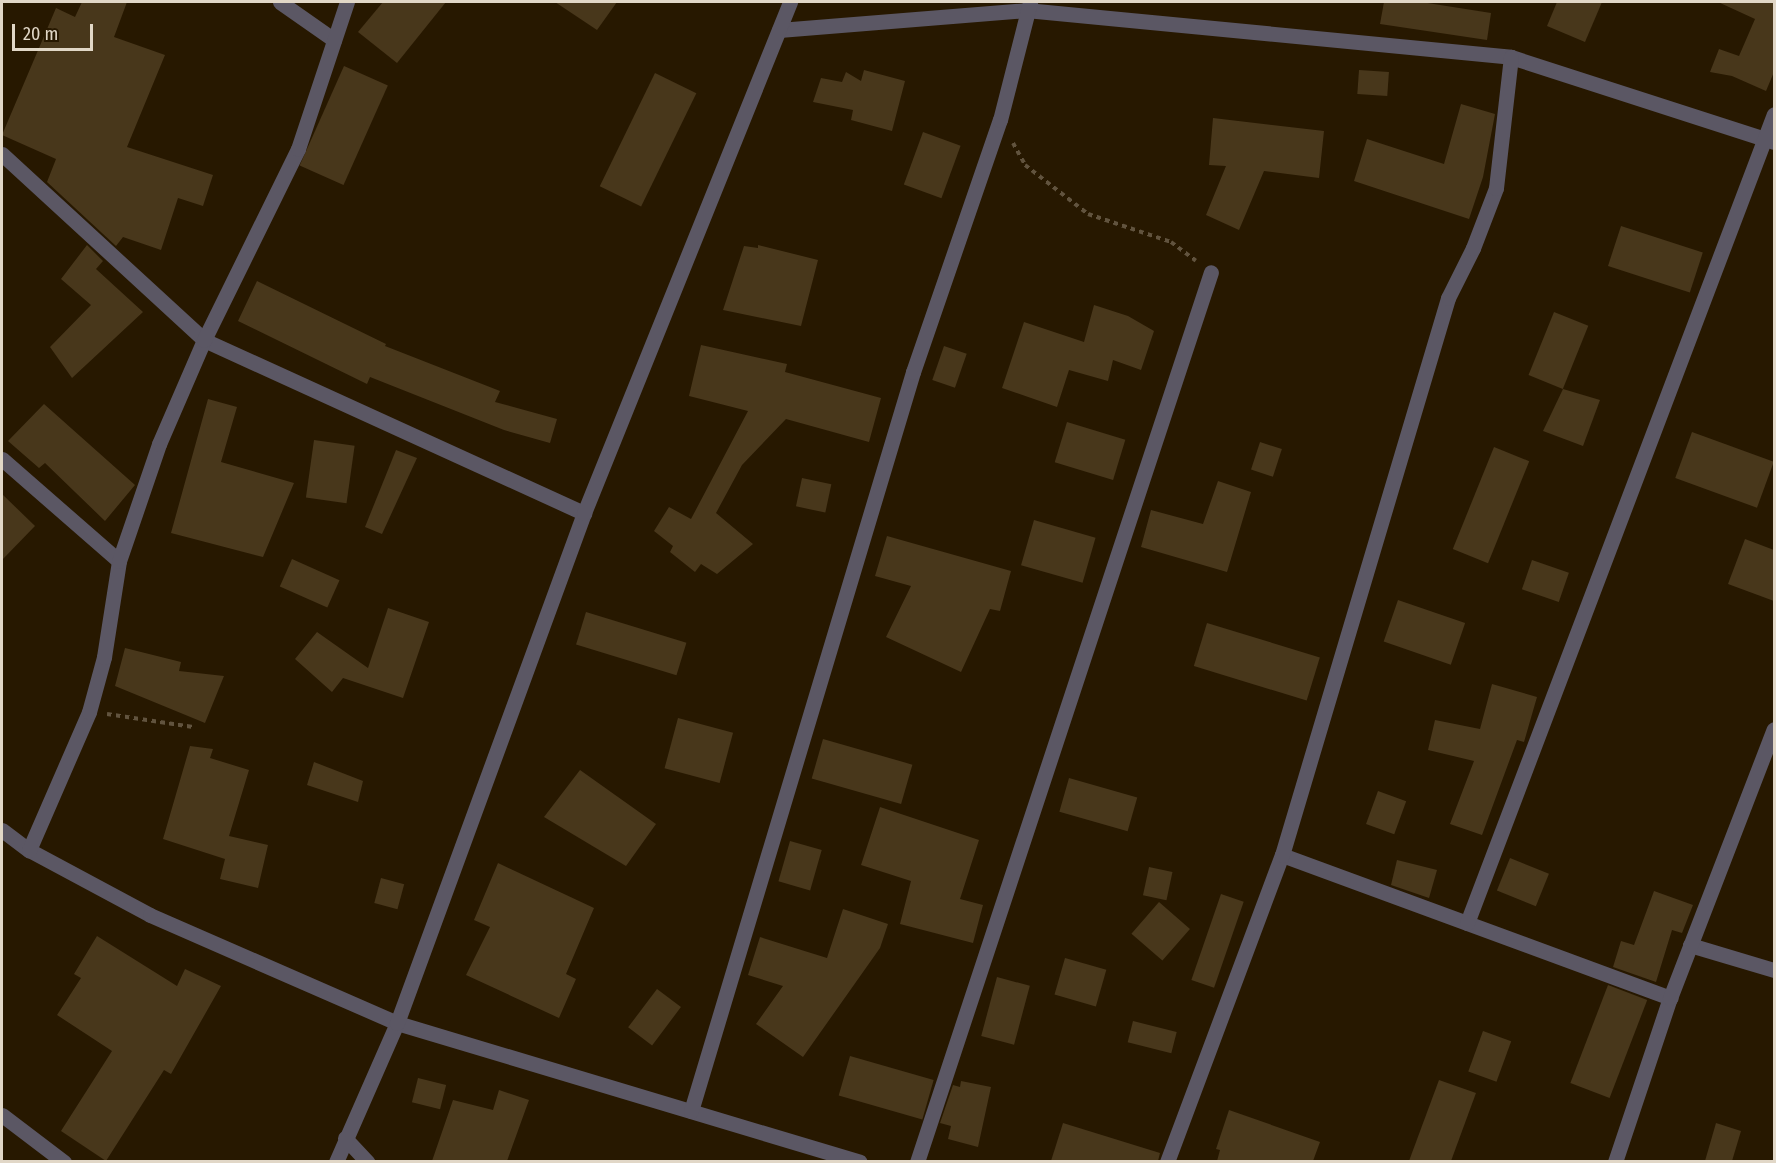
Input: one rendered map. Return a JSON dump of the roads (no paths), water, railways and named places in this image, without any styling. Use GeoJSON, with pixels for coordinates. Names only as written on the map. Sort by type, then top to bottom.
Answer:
{"type":"FeatureCollection","features":[{"type":"Feature","properties":{"kind":"street"},"geometry":{"type":"LineString","coordinates":[[280,2],[334,40]]}},
{"type":"Feature","properties":{"kind":"street"},"geometry":{"type":"LineString","coordinates":[[28,850],[89,712],[104,657],[119,561],[159,444],[204,340],[298,149],[347,2]]}},
{"type":"Feature","properties":{"kind":"street"},"geometry":{"type":"LineString","coordinates":[[336,1161],[397,1023],[584,513],[790,2]]}},
{"type":"Feature","properties":{"kind":"street"},"geometry":{"type":"LineString","coordinates":[[779,30],[1028,6],[1511,57],[1770,140]]}},
{"type":"Feature","properties":{"kind":"street"},"geometry":{"type":"LineString","coordinates":[[691,1111],[910,383],[1000,120],[1028,6]]}},
{"type":"Feature","properties":{"kind":"street"},"geometry":{"type":"LineString","coordinates":[[1167,1161],[1282,855],[1448,298],[1473,248],[1496,188],[1511,57]]}},
{"type":"Feature","properties":{"kind":"street"},"geometry":{"type":"LineString","coordinates":[[1467,923],[1770,140],[1774,114]]}},
{"type":"Feature","properties":{"kind":"street"},"geometry":{"type":"LineString","coordinates":[[2,154],[204,340],[584,513]]}},
{"type":"Feature","properties":{"kind":"street"},"geometry":{"type":"LineString","coordinates":[[917,1161],[1211,272]]}},
{"type":"Feature","properties":{"kind":"street"},"geometry":{"type":"LineString","coordinates":[[2,459],[119,561]]}},
{"type":"Feature","properties":{"kind":"street"},"geometry":{"type":"LineString","coordinates":[[1615,1161],[1670,998],[1774,729]]}},
{"type":"Feature","properties":{"kind":"street"},"geometry":{"type":"LineString","coordinates":[[2,830],[28,850],[150,915],[397,1023],[860,1161]]}},
{"type":"Feature","properties":{"kind":"street"},"geometry":{"type":"LineString","coordinates":[[1282,855],[1670,998]]}},
{"type":"Feature","properties":{"kind":"street"},"geometry":{"type":"LineString","coordinates":[[1690,945],[1774,970]]}},
{"type":"Feature","properties":{"kind":"street"},"geometry":{"type":"LineString","coordinates":[[2,1115],[64,1161]]}},
{"type":"Feature","properties":{"kind":"street"},"geometry":{"type":"LineString","coordinates":[[345,1138],[367,1161]]}}]}
